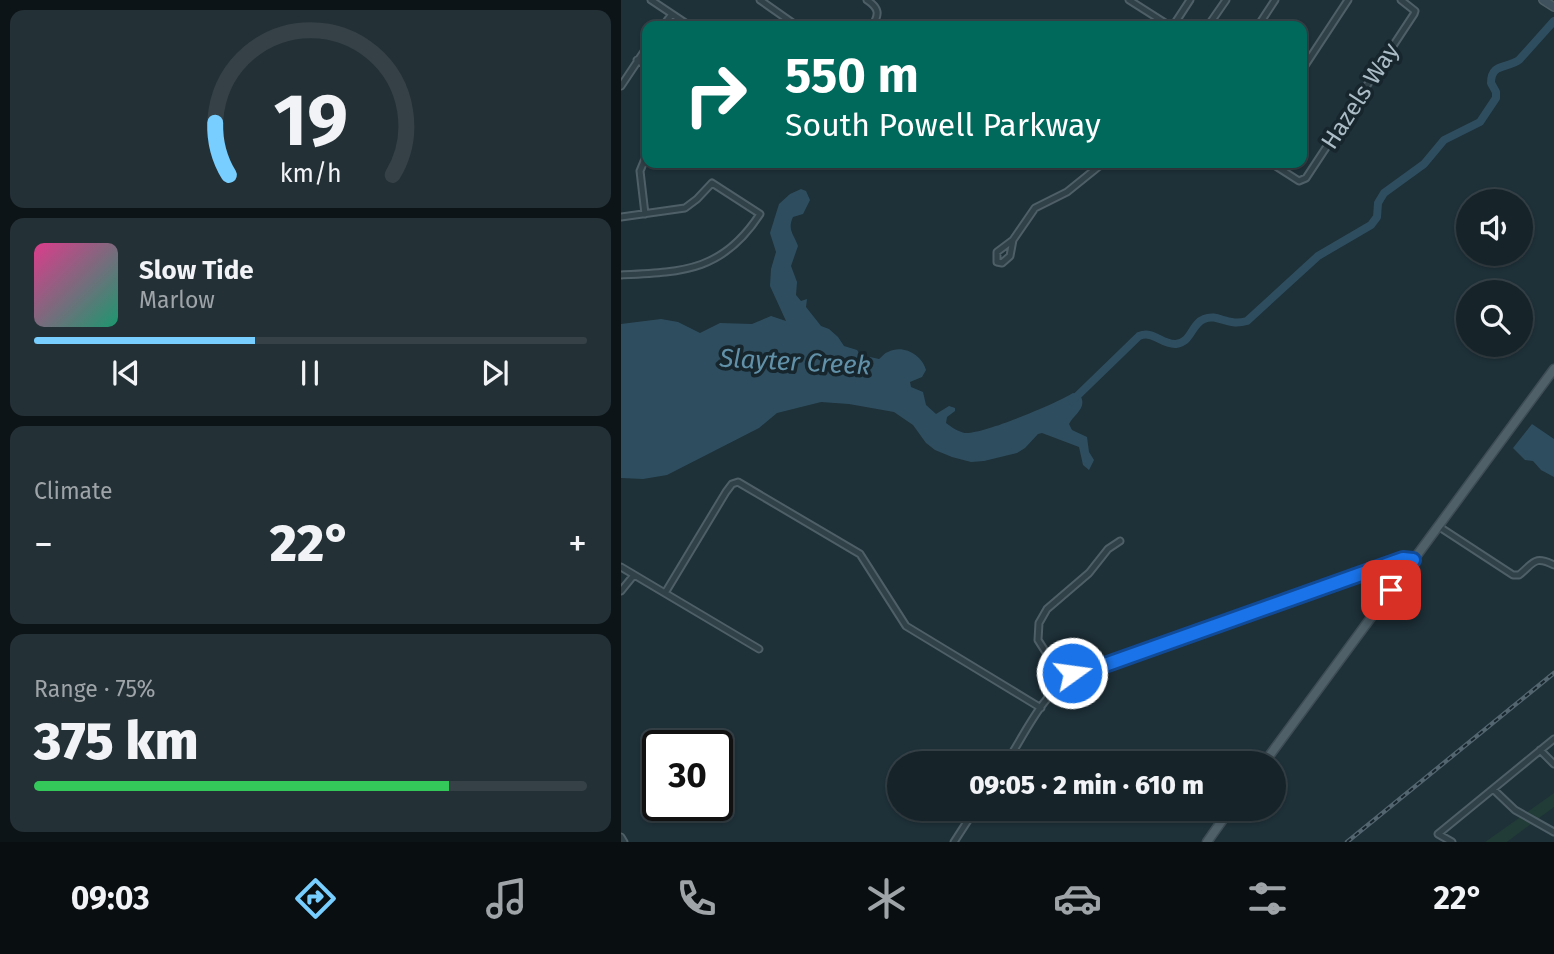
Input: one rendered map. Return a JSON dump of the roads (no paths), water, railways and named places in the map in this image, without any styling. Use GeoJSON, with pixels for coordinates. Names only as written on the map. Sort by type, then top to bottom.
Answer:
{"type":"FeatureCollection","features":[{"type":"Feature","properties":{"kind":"main road"},"geometry":{"type":"LineString","coordinates":[[1543,0],[1554,7]]}},
{"type":"Feature","properties":{"kind":"main road"},"geometry":{"type":"LineString","coordinates":[[1273,751],[1554,369]]}},
{"type":"Feature","properties":{"kind":"main road"},"geometry":{"type":"LineString","coordinates":[[1207,842],[1222,821]]}},
{"type":"Feature","properties":{"kind":"street"},"geometry":{"type":"LineString","coordinates":[[651,0],[682,21]]}},
{"type":"Feature","properties":{"kind":"street"},"geometry":{"type":"LineString","coordinates":[[760,0],[790,21]]}},
{"type":"Feature","properties":{"kind":"street"},"geometry":{"type":"LineString","coordinates":[[867,0],[876,6],[878,18],[876,21]]}},
{"type":"Feature","properties":{"kind":"street"},"geometry":{"type":"LineString","coordinates":[[1129,0],[1163,21]]}},
{"type":"Feature","properties":{"kind":"street"},"geometry":{"type":"LineString","coordinates":[[1175,21],[1190,0]]}},
{"type":"Feature","properties":{"kind":"street"},"geometry":{"type":"LineString","coordinates":[[1211,21],[1225,0]]}},
{"type":"Feature","properties":{"kind":"street"},"geometry":{"type":"LineString","coordinates":[[1261,21],[1275,0]]}},
{"type":"Feature","properties":{"kind":"street"},"geometry":{"type":"LineString","coordinates":[[1307,62],[1348,0]]}},
{"type":"Feature","properties":{"kind":"street","name":"Hazels Way"},"geometry":{"type":"LineString","coordinates":[[1279,168],[1303,181],[1415,11],[1401,0]]}},
{"type":"Feature","properties":{"kind":"street"},"geometry":{"type":"LineString","coordinates":[[667,21],[672,14]]}},
{"type":"Feature","properties":{"kind":"street"},"geometry":{"type":"LineString","coordinates":[[621,86],[642,54]]}},
{"type":"Feature","properties":{"kind":"street"},"geometry":{"type":"LineString","coordinates":[[637,60],[642,63]]}},
{"type":"Feature","properties":{"kind":"street"},"geometry":{"type":"LineString","coordinates":[[642,166],[640,171],[645,215]]}},
{"type":"Feature","properties":{"kind":"street"},"geometry":{"type":"LineString","coordinates":[[1013,240],[1035,208],[1067,192],[1097,168]]}},
{"type":"Feature","properties":{"kind":"street"},"geometry":{"type":"LineString","coordinates":[[621,217],[685,208],[697,200],[711,183],[760,214],[746,235],[731,250],[712,261],[692,268],[621,275]]}},
{"type":"Feature","properties":{"kind":"street"},"geometry":{"type":"LineString","coordinates":[[665,593],[730,486],[736,482],[860,554],[906,626],[1041,708]]}},
{"type":"Feature","properties":{"kind":"street"},"geometry":{"type":"LineString","coordinates":[[1438,526],[1513,575],[1519,575],[1536,560],[1544,560],[1554,565]]}},
{"type":"Feature","properties":{"kind":"street"},"geometry":{"type":"LineString","coordinates":[[1093,668],[1078,667],[1051,656],[1042,649],[1038,635],[1040,619],[1047,609],[1094,568],[1111,546],[1120,541]]}},
{"type":"Feature","properties":{"kind":"street"},"geometry":{"type":"LineString","coordinates":[[1014,751],[1053,692],[1071,677],[1403,559],[1413,560]]}},
{"type":"Feature","properties":{"kind":"street"},"geometry":{"type":"LineString","coordinates":[[621,568],[759,649]]}},
{"type":"Feature","properties":{"kind":"street"},"geometry":{"type":"LineString","coordinates":[[621,591],[634,575]]}},
{"type":"Feature","properties":{"kind":"street"},"geometry":{"type":"LineString","coordinates":[[1069,663],[1071,677]]}},
{"type":"Feature","properties":{"kind":"street"},"geometry":{"type":"LineString","coordinates":[[1452,842],[1438,834],[1554,739]]}},
{"type":"Feature","properties":{"kind":"street"},"geometry":{"type":"LineString","coordinates":[[1540,750],[1554,764]]}},
{"type":"Feature","properties":{"kind":"street"},"geometry":{"type":"LineString","coordinates":[[1493,789],[1515,810],[1554,832]]}},
{"type":"Feature","properties":{"kind":"street"},"geometry":{"type":"LineString","coordinates":[[954,842],[968,821]]}},
{"type":"Feature","properties":{"kind":"street"},"geometry":{"type":"LineString","coordinates":[[621,838],[624,842]]}},
{"type":"Feature","properties":{"kind":"water"},"geometry":{"type":"Polygon","coordinates":[[[801,189],[806,191],[810,200],[803,214],[793,217],[791,221],[791,229],[798,246],[791,266],[797,282],[796,295],[801,301],[807,299],[806,307],[821,326],[829,329],[844,346],[857,350],[864,360],[870,357],[879,359],[894,350],[911,352],[926,370],[922,377],[910,382],[911,387],[923,392],[926,405],[936,414],[949,406],[955,408],[947,417],[946,423],[965,433],[1002,424],[1073,393],[1080,395],[1081,407],[1069,424],[1072,430],[1087,437],[1089,452],[1094,460],[1089,470],[1083,465],[1079,447],[1042,433],[1017,453],[971,462],[935,450],[926,443],[913,425],[894,412],[821,402],[777,413],[759,428],[667,475],[643,479],[621,478],[621,324],[661,319],[678,322],[700,333],[720,323],[752,324],[771,316],[786,321],[770,286],[776,252],[770,233],[779,204],[801,189]]]}},
{"type":"Feature","properties":{"kind":"water"},"geometry":{"type":"Polygon","coordinates":[[[1532,424],[1554,439],[1554,477],[1541,470],[1533,461],[1525,460],[1513,448],[1532,424]]]}},
{"type":"Feature","properties":{"kind":"waterway","name":"Slayter Creek"},"geometry":{"type":"LineString","coordinates":[[1072,401],[1139,336],[1149,335],[1176,344],[1185,340],[1204,319],[1247,321],[1318,256],[1371,225],[1377,217],[1378,203],[1384,193],[1424,164],[1444,140],[1480,122],[1496,98],[1491,83],[1496,69],[1519,60],[1554,21]]}},
{"type":"Feature","properties":{"kind":"railway"},"geometry":{"type":"LineString","coordinates":[[1347,842],[1554,673]]}}]}
